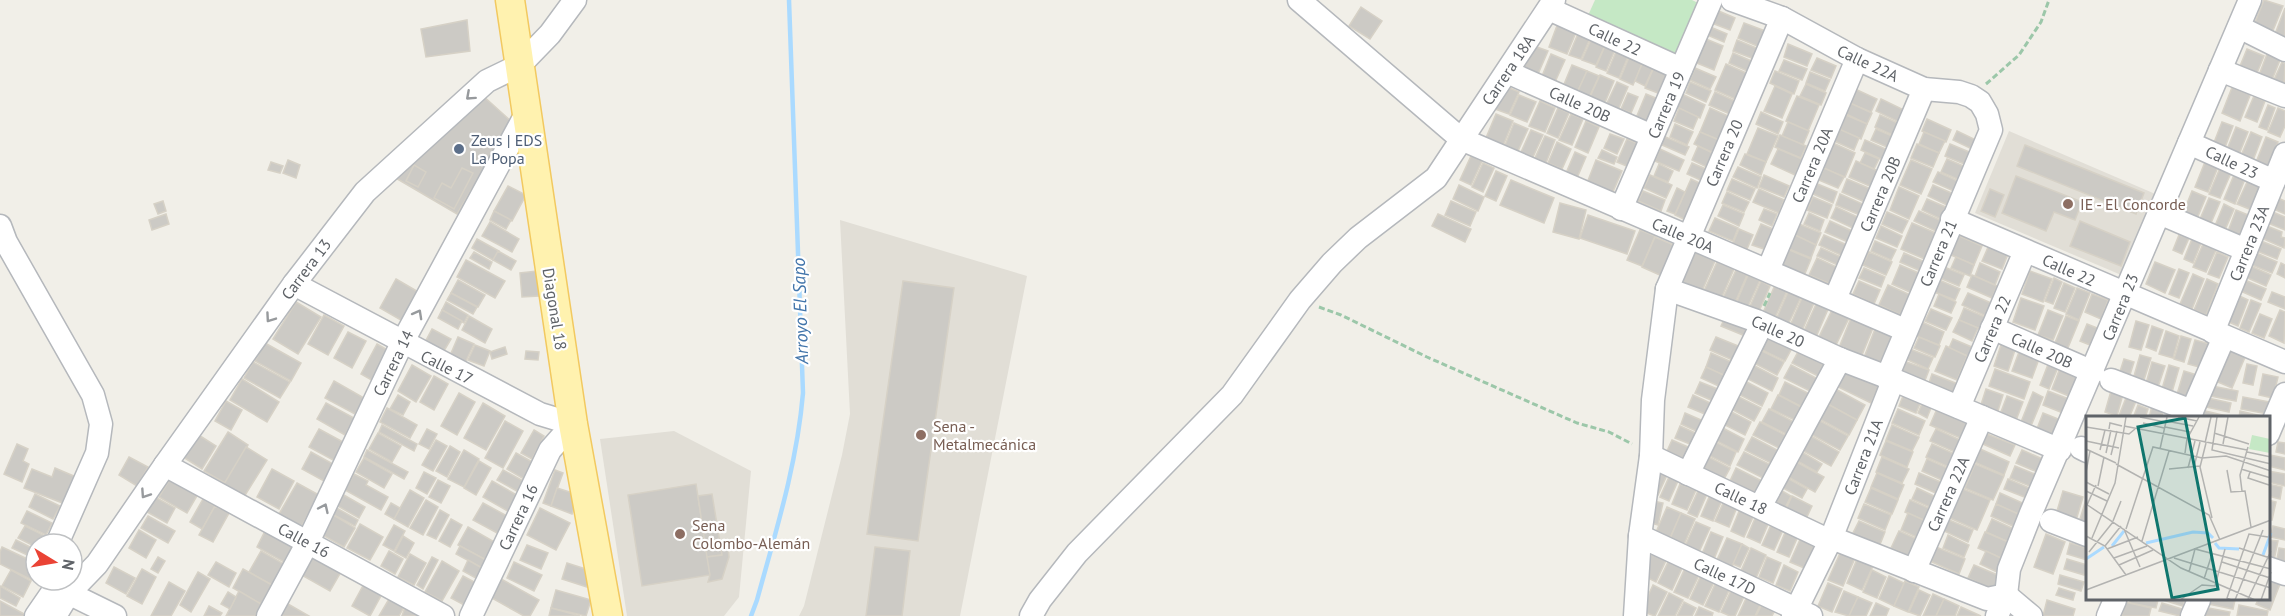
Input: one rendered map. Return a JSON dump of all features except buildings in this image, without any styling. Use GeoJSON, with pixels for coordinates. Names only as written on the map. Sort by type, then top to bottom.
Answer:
{"type":"FeatureCollection","features":[{"type":"Feature","properties":{"kind":"main road","name":"Diagonal 18"},"geometry":{"type":"LineString","coordinates":[[510,0],[573,424],[608,616]]}},
{"type":"Feature","properties":{"kind":"street","name":"Carrera 13"},"geometry":{"type":"LineString","coordinates":[[84,573],[97,564],[294,284],[365,192],[487,81],[519,65],[550,34],[574,0]]}},
{"type":"Feature","properties":{"kind":"street","name":"Calle 20A"},"geometry":{"type":"LineString","coordinates":[[1299,0],[1461,140],[1905,330]]}},
{"type":"Feature","properties":{"kind":"street","name":"Carrera 19"},"geometry":{"type":"LineString","coordinates":[[1621,209],[1711,0]]}},
{"type":"Feature","properties":{"kind":"street","name":"Calle 22A"},"geometry":{"type":"LineString","coordinates":[[1732,0],[1782,18],[1857,59],[1924,89],[1959,92],[1980,102]]}},
{"type":"Feature","properties":{"kind":"street","name":"Carrera 23"},"geometry":{"type":"LineString","coordinates":[[2088,416],[2102,376],[2124,294],[2250,0]]}},
{"type":"Feature","properties":{"kind":"street","name":"Carrera 18A"},"geometry":{"type":"LineString","coordinates":[[1031,616],[1040,600],[1077,553],[1232,395],[1300,300],[1358,238],[1436,178],[1552,4]]}},
{"type":"Feature","properties":{"kind":"street","name":"Calle 22"},"geometry":{"type":"LineString","coordinates":[[1552,4],[1681,69]]}},
{"type":"Feature","properties":{"kind":"street","name":"Carrera 20"},"geometry":{"type":"LineString","coordinates":[[1635,616],[1640,536],[1651,456],[1653,400],[1667,289],[1782,18]]}},
{"type":"Feature","properties":{"kind":"street"},"geometry":{"type":"LineString","coordinates":[[2239,27],[2285,50]]}},
{"type":"Feature","properties":{"kind":"street","name":"Carrera 20A"},"geometry":{"type":"LineString","coordinates":[[1773,272],[1857,59]]}},
{"type":"Feature","properties":{"kind":"street"},"geometry":{"type":"LineString","coordinates":[[2220,70],[2285,96]]}},
{"type":"Feature","properties":{"kind":"street","name":"Calle 20B"},"geometry":{"type":"LineString","coordinates":[[1507,72],[1652,136]]}},
{"type":"Feature","properties":{"kind":"street","name":"Carrera 20B"},"geometry":{"type":"LineString","coordinates":[[1835,299],[1924,89]]}},
{"type":"Feature","properties":{"kind":"street","name":"Carrera 21"},"geometry":{"type":"LineString","coordinates":[[1887,377],[1991,130],[1987,114],[1980,102]]}},
{"type":"Feature","properties":{"kind":"street","name":"Carrera 14"},"geometry":{"type":"LineString","coordinates":[[268,616],[308,542],[402,343],[526,114]]}},
{"type":"Feature","properties":{"kind":"street","name":"Calle 23"},"geometry":{"type":"LineString","coordinates":[[2189,142],[2274,181]]}},
{"type":"Feature","properties":{"kind":"street","name":"Carrera 23A"},"geometry":{"type":"LineString","coordinates":[[2191,415],[2246,250],[2285,154]]}},
{"type":"Feature","properties":{"kind":"street"},"geometry":{"type":"LineString","coordinates":[[2159,213],[2246,250]]}},
{"type":"Feature","properties":{"kind":"street","name":"Calle 22"},"geometry":{"type":"LineString","coordinates":[[1952,219],[2218,334],[2284,358]]}},
{"type":"Feature","properties":{"kind":"street"},"geometry":{"type":"LineString","coordinates":[[0,226],[6,242],[93,395],[101,424],[97,453],[62,532]]}},
{"type":"Feature","properties":{"kind":"street","name":"Carrera 22"},"geometry":{"type":"LineString","coordinates":[[1959,406],[2025,251]]}},
{"type":"Feature","properties":{"kind":"street","name":"Calle 17"},"geometry":{"type":"LineString","coordinates":[[294,284],[540,414],[573,424]]}},
{"type":"Feature","properties":{"kind":"street","name":"Calle 20"},"geometry":{"type":"LineString","coordinates":[[1667,289],[1759,322],[1840,359],[1887,377]]}},
{"type":"Feature","properties":{"kind":"street"},"geometry":{"type":"LineString","coordinates":[[1688,474],[1759,322]]}},
{"type":"Feature","properties":{"kind":"street","name":"Calle 20B"},"geometry":{"type":"LineString","coordinates":[[1992,328],[2191,415]]}},
{"type":"Feature","properties":{"kind":"street"},"geometry":{"type":"LineString","coordinates":[[1760,507],[1840,359]]}},
{"type":"Feature","properties":{"kind":"street"},"geometry":{"type":"LineString","coordinates":[[1887,377],[1982,417],[2076,449]]}},
{"type":"Feature","properties":{"kind":"street","name":"Carrera 21A"},"geometry":{"type":"LineString","coordinates":[[1831,539],[1891,386],[1887,377]]}},
{"type":"Feature","properties":{"kind":"street"},"geometry":{"type":"LineString","coordinates":[[2270,429],[2285,394]]}},
{"type":"Feature","properties":{"kind":"street","name":"Carrera 22A"},"geometry":{"type":"LineString","coordinates":[[1914,571],[1982,417]]}},
{"type":"Feature","properties":{"kind":"street","name":"Carrera 23"},"geometry":{"type":"LineString","coordinates":[[2001,606],[2009,569],[2076,449],[2086,421]]}},
{"type":"Feature","properties":{"kind":"street","name":"Carrera 16"},"geometry":{"type":"LineString","coordinates":[[471,616],[550,450],[573,424]]}},
{"type":"Feature","properties":{"kind":"street","name":"Calle 18"},"geometry":{"type":"LineString","coordinates":[[1651,456],[1831,539],[1987,598],[2001,606]]}},
{"type":"Feature","properties":{"kind":"street","name":"Calle 16"},"geometry":{"type":"LineString","coordinates":[[165,465],[443,616]]}},
{"type":"Feature","properties":{"kind":"street"},"geometry":{"type":"LineString","coordinates":[[2051,521],[2086,535]]}},
{"type":"Feature","properties":{"kind":"street","name":"Calle 17D"},"geometry":{"type":"LineString","coordinates":[[1640,536],[1800,614]]}},
{"type":"Feature","properties":{"kind":"street"},"geometry":{"type":"LineString","coordinates":[[1800,614],[1831,539]]}},
{"type":"Feature","properties":{"kind":"street"},"geometry":{"type":"LineString","coordinates":[[2270,569],[2285,574]]}},
{"type":"Feature","properties":{"kind":"street","name":"Carrera 13"},"geometry":{"type":"LineString","coordinates":[[36,616],[58,592]]}},
{"type":"Feature","properties":{"kind":"street","name":"Carrera 13"},"geometry":{"type":"LineString","coordinates":[[55,616],[63,592]]}},
{"type":"Feature","properties":{"kind":"street"},"geometry":{"type":"LineString","coordinates":[[76,592],[115,616]]}},
{"type":"Feature","properties":{"kind":"street"},"geometry":{"type":"LineString","coordinates":[[2109,616],[2115,601]]}},
{"type":"Feature","properties":{"kind":"street"},"geometry":{"type":"LineString","coordinates":[[2192,616],[2199,601]]}},
{"type":"Feature","properties":{"kind":"street"},"geometry":{"type":"LineString","coordinates":[[2001,606],[2031,616]]}},
{"type":"Feature","properties":{"kind":"path"},"geometry":{"type":"LineString","coordinates":[[1980,102],[1981,92],[1988,81],[2019,55],[2041,22],[2049,0]]}},
{"type":"Feature","properties":{"kind":"path"},"geometry":{"type":"LineString","coordinates":[[1759,322],[1773,272]]}},
{"type":"Feature","properties":{"kind":"path"},"geometry":{"type":"LineString","coordinates":[[1300,300],[1341,315],[1427,357],[1577,423],[1609,432],[1639,447],[1651,456]]}},
{"type":"Feature","properties":{"kind":"shaded area","name":"IE - El Concorde"},"geometry":{"type":"Polygon","coordinates":[[[2009,131],[2160,196],[2126,277],[1975,213],[2009,131]]]}},
{"type":"Feature","properties":{"kind":"shaded area","name":"Sena - Metalmecánica"},"geometry":{"type":"Polygon","coordinates":[[[840,220],[1027,276],[960,616],[799,616],[804,606],[850,414],[840,220]]]}},
{"type":"Feature","properties":{"kind":"shaded area","name":"Sena Colombo-Alemán"},"geometry":{"type":"Polygon","coordinates":[[[674,431],[751,471],[739,597],[724,616],[627,616],[600,439],[674,431]]]}},
{"type":"Feature","properties":{"kind":"green space"},"geometry":{"type":"Polygon","coordinates":[[[1595,0],[1692,0],[1698,3],[1672,60],[1586,20],[1595,0]]]}},
{"type":"Feature","properties":{"kind":"waterway","name":"Arroyo El Sapo"},"geometry":{"type":"LineString","coordinates":[[751,616],[785,497],[796,446],[803,393],[789,0]]}},
{"type":"Feature","properties":{"kind":"place","name":"Zeus | EDS La Popa"},"geometry":{"type":"Point","coordinates":[459,149]}},
{"type":"Feature","properties":{"kind":"place","name":"IE - El Concorde"},"geometry":{"type":"Point","coordinates":[2068,204]}},
{"type":"Feature","properties":{"kind":"place","name":"Sena - Metalmecánica"},"geometry":{"type":"Point","coordinates":[921,435]}},
{"type":"Feature","properties":{"kind":"place","name":"Sena Colombo-Alemán"},"geometry":{"type":"Point","coordinates":[680,534]}}]}
